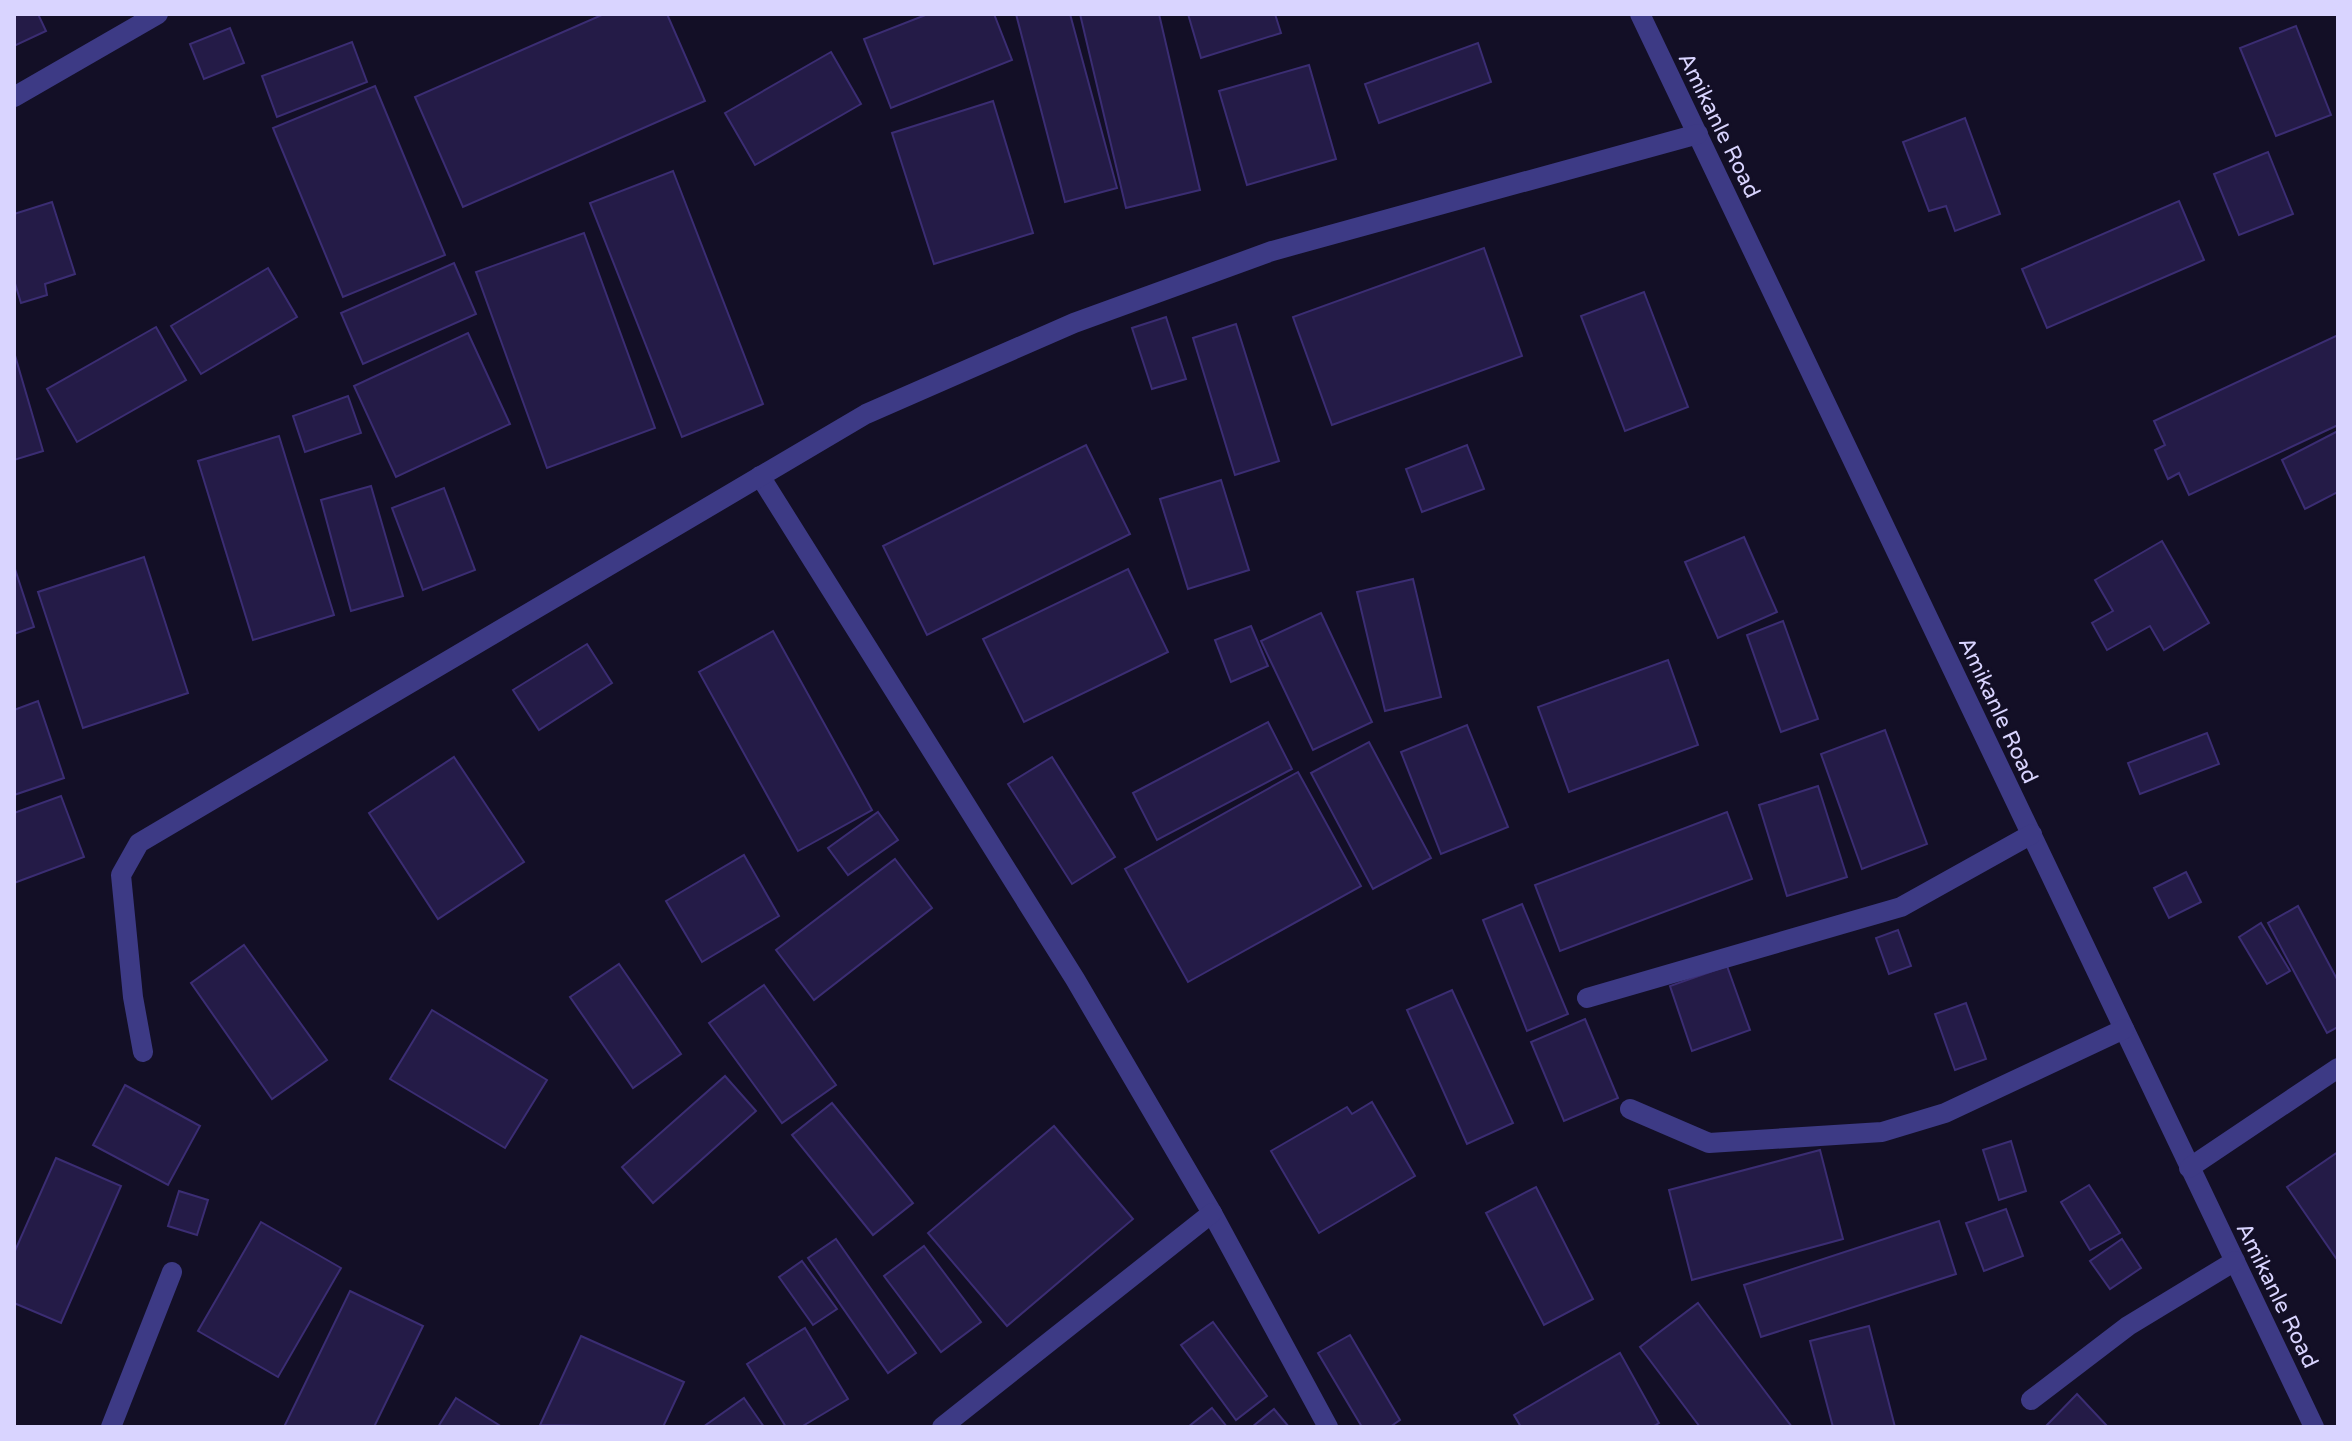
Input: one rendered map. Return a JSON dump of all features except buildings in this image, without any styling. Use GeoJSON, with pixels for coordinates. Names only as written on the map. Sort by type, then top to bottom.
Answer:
{"type":"FeatureCollection","features":[{"type":"Feature","properties":{"kind":"street"},"geometry":{"type":"LineString","coordinates":[[14,97],[158,14]]}},
{"type":"Feature","properties":{"kind":"street","name":"Amikanle Road"},"geometry":{"type":"LineString","coordinates":[[1640,14],[2314,1427]]}},
{"type":"Feature","properties":{"kind":"street"},"geometry":{"type":"LineString","coordinates":[[143,1052],[133,997],[121,875],[139,843],[760,476],[866,414],[1074,323],[1272,251],[1698,134]]}},
{"type":"Feature","properties":{"kind":"street"},"geometry":{"type":"LineString","coordinates":[[760,476],[1066,966],[1212,1213],[1328,1427]]}},
{"type":"Feature","properties":{"kind":"street"},"geometry":{"type":"LineString","coordinates":[[1587,998],[1901,907],[2032,834]]}},
{"type":"Feature","properties":{"kind":"street"},"geometry":{"type":"LineString","coordinates":[[1630,1109],[1709,1143],[1882,1132],[1945,1113],[2124,1029]]}},
{"type":"Feature","properties":{"kind":"street"},"geometry":{"type":"LineString","coordinates":[[2189,1168],[2338,1068]]}},
{"type":"Feature","properties":{"kind":"street"},"geometry":{"type":"LineString","coordinates":[[942,1427],[1212,1213]]}},
{"type":"Feature","properties":{"kind":"street"},"geometry":{"type":"LineString","coordinates":[[2031,1400],[2128,1326],[2235,1261]]}},
{"type":"Feature","properties":{"kind":"street"},"geometry":{"type":"LineString","coordinates":[[111,1427],[172,1272]]}}]}
